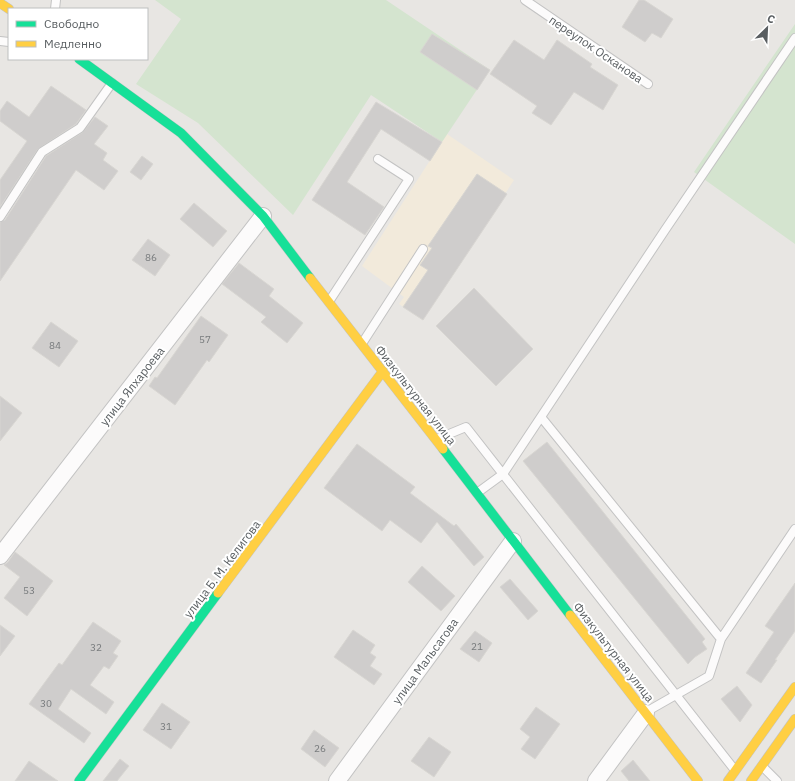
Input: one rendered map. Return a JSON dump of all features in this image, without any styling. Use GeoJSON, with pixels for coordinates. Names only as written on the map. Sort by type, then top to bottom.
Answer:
{"type":"FeatureCollection","features":[{"type":"Feature","properties":{"kind":"main road","name":"Физкультурная улица"},"geometry":{"type":"LineString","coordinates":[[80,60],[181,133],[263,216],[698,781]]}},
{"type":"Feature","properties":{"kind":"main road","name":"улица Б. М. Келигова"},"geometry":{"type":"LineString","coordinates":[[79,781],[383,371]]}},
{"type":"Feature","properties":{"kind":"main road"},"geometry":{"type":"LineString","coordinates":[[728,781],[795,687]]}},
{"type":"Feature","properties":{"kind":"main road"},"geometry":{"type":"LineString","coordinates":[[751,781],[795,719]]}},
{"type":"Feature","properties":{"kind":"street","name":"улица Ялхароева"},"geometry":{"type":"LineString","coordinates":[[0,556],[263,216]]}},
{"type":"Feature","properties":{"kind":"street","name":"улица Мальсагова"},"geometry":{"type":"LineString","coordinates":[[337,781],[513,541]]}},
{"type":"Feature","properties":{"kind":"street"},"geometry":{"type":"LineString","coordinates":[[596,781],[646,713]]}},
{"type":"Feature","properties":{"kind":"lane","name":"переулок Осканова"},"geometry":{"type":"LineString","coordinates":[[525,0],[648,84]]}},
{"type":"Feature","properties":{"kind":"lane"},"geometry":{"type":"LineString","coordinates":[[477,493],[503,474],[795,38]]}},
{"type":"Feature","properties":{"kind":"lane"},"geometry":{"type":"LineString","coordinates":[[0,217],[42,152],[80,128],[112,83]]}},
{"type":"Feature","properties":{"kind":"lane"},"geometry":{"type":"LineString","coordinates":[[329,301],[409,179],[378,159]]}},
{"type":"Feature","properties":{"kind":"lane"},"geometry":{"type":"LineString","coordinates":[[362,344],[423,249]]}},
{"type":"Feature","properties":{"kind":"lane"},"geometry":{"type":"LineString","coordinates":[[541,417],[721,640]]}},
{"type":"Feature","properties":{"kind":"lane"},"geometry":{"type":"LineString","coordinates":[[435,439],[466,427],[736,771]]}},
{"type":"Feature","properties":{"kind":"lane"},"geometry":{"type":"LineString","coordinates":[[646,713],[709,676],[721,640],[795,529]]}},
{"type":"Feature","properties":{"kind":"lane"},"geometry":{"type":"LineString","coordinates":[[762,766],[777,781]]}},
{"type":"Feature","properties":{"kind":"shaded area"},"geometry":{"type":"Polygon","coordinates":[[[447,134],[514,180],[423,320],[399,304],[404,297],[362,266],[447,134]]]}},
{"type":"Feature","properties":{"kind":"green space"},"geometry":{"type":"Polygon","coordinates":[[[155,0],[386,0],[490,70],[442,142],[371,95],[293,215],[198,123],[136,84],[181,19],[155,0]]]}},
{"type":"Feature","properties":{"kind":"green space"},"geometry":{"type":"Polygon","coordinates":[[[795,24],[795,244],[694,172],[795,24]]]}},
{"type":"Feature","properties":{"kind":"building"},"geometry":{"type":"Polygon","coordinates":[[[639,0],[644,0],[673,19],[661,38],[652,33],[645,42],[622,27],[639,0]]]}},
{"type":"Feature","properties":{"kind":"building"},"geometry":{"type":"Polygon","coordinates":[[[432,34],[490,70],[477,90],[420,52],[432,34]]]}},
{"type":"Feature","properties":{"kind":"building"},"geometry":{"type":"Polygon","coordinates":[[[514,40],[544,60],[557,40],[592,64],[590,67],[618,85],[603,110],[574,92],[551,125],[532,113],[537,106],[490,74],[514,40]]]}},
{"type":"Feature","properties":{"kind":"building"},"geometry":{"type":"Polygon","coordinates":[[[51,86],[86,110],[76,124],[38,149],[0,207],[0,180],[27,141],[0,121],[0,111],[7,101],[29,117],[51,86]]]}},
{"type":"Feature","properties":{"kind":"building"},"geometry":{"type":"Polygon","coordinates":[[[376,102],[442,142],[430,161],[381,129],[347,182],[384,207],[365,235],[312,200],[376,102]]]}},
{"type":"Feature","properties":{"kind":"building"},"geometry":{"type":"Polygon","coordinates":[[[95,117],[108,126],[94,144],[107,153],[103,160],[118,171],[104,190],[76,170],[0,281],[0,222],[5,220],[46,156],[83,132],[95,117]]]}},
{"type":"Feature","properties":{"kind":"building"},"geometry":{"type":"Polygon","coordinates":[[[142,156],[153,164],[141,180],[130,172],[142,156]]]}},
{"type":"Feature","properties":{"kind":"building"},"geometry":{"type":"Polygon","coordinates":[[[477,174],[507,194],[423,320],[403,307],[428,270],[420,265],[432,248],[428,246],[477,174]]]}},
{"type":"Feature","properties":{"kind":"building"},"geometry":{"type":"Polygon","coordinates":[[[194,203],[227,231],[213,247],[180,219],[194,203]]]}},
{"type":"Feature","properties":{"kind":"building"},"geometry":{"type":"Polygon","coordinates":[[[148,239],[170,255],[155,276],[132,260],[148,239]]]}},
{"type":"Feature","properties":{"kind":"building"},"geometry":{"type":"Polygon","coordinates":[[[239,263],[274,289],[269,296],[303,323],[287,343],[261,322],[266,317],[222,284],[239,263]]]}},
{"type":"Feature","properties":{"kind":"building"},"geometry":{"type":"Polygon","coordinates":[[[474,288],[533,349],[496,386],[436,326],[474,288]]]}},
{"type":"Feature","properties":{"kind":"building"},"geometry":{"type":"Polygon","coordinates":[[[201,316],[228,335],[209,362],[207,360],[175,405],[149,386],[155,377],[157,378],[201,316]]]}},
{"type":"Feature","properties":{"kind":"building"},"geometry":{"type":"Polygon","coordinates":[[[51,322],[78,341],[59,367],[32,348],[51,322]]]}},
{"type":"Feature","properties":{"kind":"building"},"geometry":{"type":"Polygon","coordinates":[[[0,396],[22,413],[0,441],[0,396]]]}},
{"type":"Feature","properties":{"kind":"building"},"geometry":{"type":"Polygon","coordinates":[[[547,442],[705,639],[702,642],[707,649],[688,664],[523,461],[547,442]]]}},
{"type":"Feature","properties":{"kind":"building"},"geometry":{"type":"Polygon","coordinates":[[[357,444],[415,487],[410,493],[454,526],[456,524],[484,557],[474,566],[437,522],[421,543],[390,520],[382,531],[324,488],[357,444]]]}},
{"type":"Feature","properties":{"kind":"building"},"geometry":{"type":"Polygon","coordinates":[[[15,552],[53,581],[27,616],[4,598],[20,577],[4,565],[15,552]]]}},
{"type":"Feature","properties":{"kind":"building"},"geometry":{"type":"Polygon","coordinates":[[[422,566],[455,596],[441,611],[408,582],[422,566]]]}},
{"type":"Feature","properties":{"kind":"building"},"geometry":{"type":"Polygon","coordinates":[[[510,579],[538,611],[528,620],[500,587],[510,579]]]}},
{"type":"Feature","properties":{"kind":"building"},"geometry":{"type":"Polygon","coordinates":[[[795,583],[795,631],[761,683],[746,673],[774,632],[765,626],[795,583]]]}},
{"type":"Feature","properties":{"kind":"building"},"geometry":{"type":"Polygon","coordinates":[[[93,622],[121,641],[113,653],[118,656],[109,669],[104,666],[90,685],[114,702],[106,714],[71,689],[58,709],[91,733],[84,743],[29,704],[59,663],[62,665],[93,622]]]}},
{"type":"Feature","properties":{"kind":"building"},"geometry":{"type":"Polygon","coordinates":[[[0,625],[15,636],[0,656],[0,625]]]}},
{"type":"Feature","properties":{"kind":"building"},"geometry":{"type":"Polygon","coordinates":[[[353,630],[375,645],[370,653],[376,657],[370,666],[382,674],[374,685],[334,657],[353,630]]]}},
{"type":"Feature","properties":{"kind":"building"},"geometry":{"type":"Polygon","coordinates":[[[475,631],[492,643],[479,662],[460,649],[475,631]]]}},
{"type":"Feature","properties":{"kind":"building"},"geometry":{"type":"Polygon","coordinates":[[[737,686],[752,705],[740,722],[721,699],[737,686]]]}},
{"type":"Feature","properties":{"kind":"building"},"geometry":{"type":"Polygon","coordinates":[[[162,703],[190,722],[171,749],[143,730],[162,703]]]}},
{"type":"Feature","properties":{"kind":"building"},"geometry":{"type":"Polygon","coordinates":[[[536,707],[560,724],[535,759],[521,749],[530,737],[520,729],[536,707]]]}},
{"type":"Feature","properties":{"kind":"building"},"geometry":{"type":"Polygon","coordinates":[[[314,730],[339,748],[325,767],[301,749],[314,730]]]}},
{"type":"Feature","properties":{"kind":"building"},"geometry":{"type":"Polygon","coordinates":[[[429,737],[451,752],[434,777],[411,761],[429,737]]]}},
{"type":"Feature","properties":{"kind":"building"},"geometry":{"type":"Polygon","coordinates":[[[120,759],[129,766],[117,781],[103,781],[120,759]]]}},
{"type":"Feature","properties":{"kind":"building"},"geometry":{"type":"Polygon","coordinates":[[[633,760],[650,781],[629,781],[621,771],[633,760]]]}},
{"type":"Feature","properties":{"kind":"building"},"geometry":{"type":"Polygon","coordinates":[[[29,761],[58,781],[15,781],[29,761]]]}},
{"type":"Feature","properties":{"kind":"traffic: fast"},"geometry":{"type":"LineString","coordinates":[[80,60],[181,133],[263,216],[310,278]]}},
{"type":"Feature","properties":{"kind":"traffic: fast"},"geometry":{"type":"LineString","coordinates":[[443,449],[570,615]]}},
{"type":"Feature","properties":{"kind":"traffic: fast"},"geometry":{"type":"LineString","coordinates":[[79,781],[218,593]]}},
{"type":"Feature","properties":{"kind":"traffic: slow"},"geometry":{"type":"LineString","coordinates":[[0,3],[8,8]]}},
{"type":"Feature","properties":{"kind":"traffic: slow"},"geometry":{"type":"LineString","coordinates":[[310,278],[443,449]]}},
{"type":"Feature","properties":{"kind":"traffic: slow"},"geometry":{"type":"LineString","coordinates":[[218,593],[383,371]]}},
{"type":"Feature","properties":{"kind":"traffic: slow"},"geometry":{"type":"LineString","coordinates":[[570,615],[698,781]]}},
{"type":"Feature","properties":{"kind":"traffic: slow"},"geometry":{"type":"LineString","coordinates":[[728,781],[795,687]]}},
{"type":"Feature","properties":{"kind":"traffic: slow"},"geometry":{"type":"LineString","coordinates":[[751,781],[795,719]]}}]}
